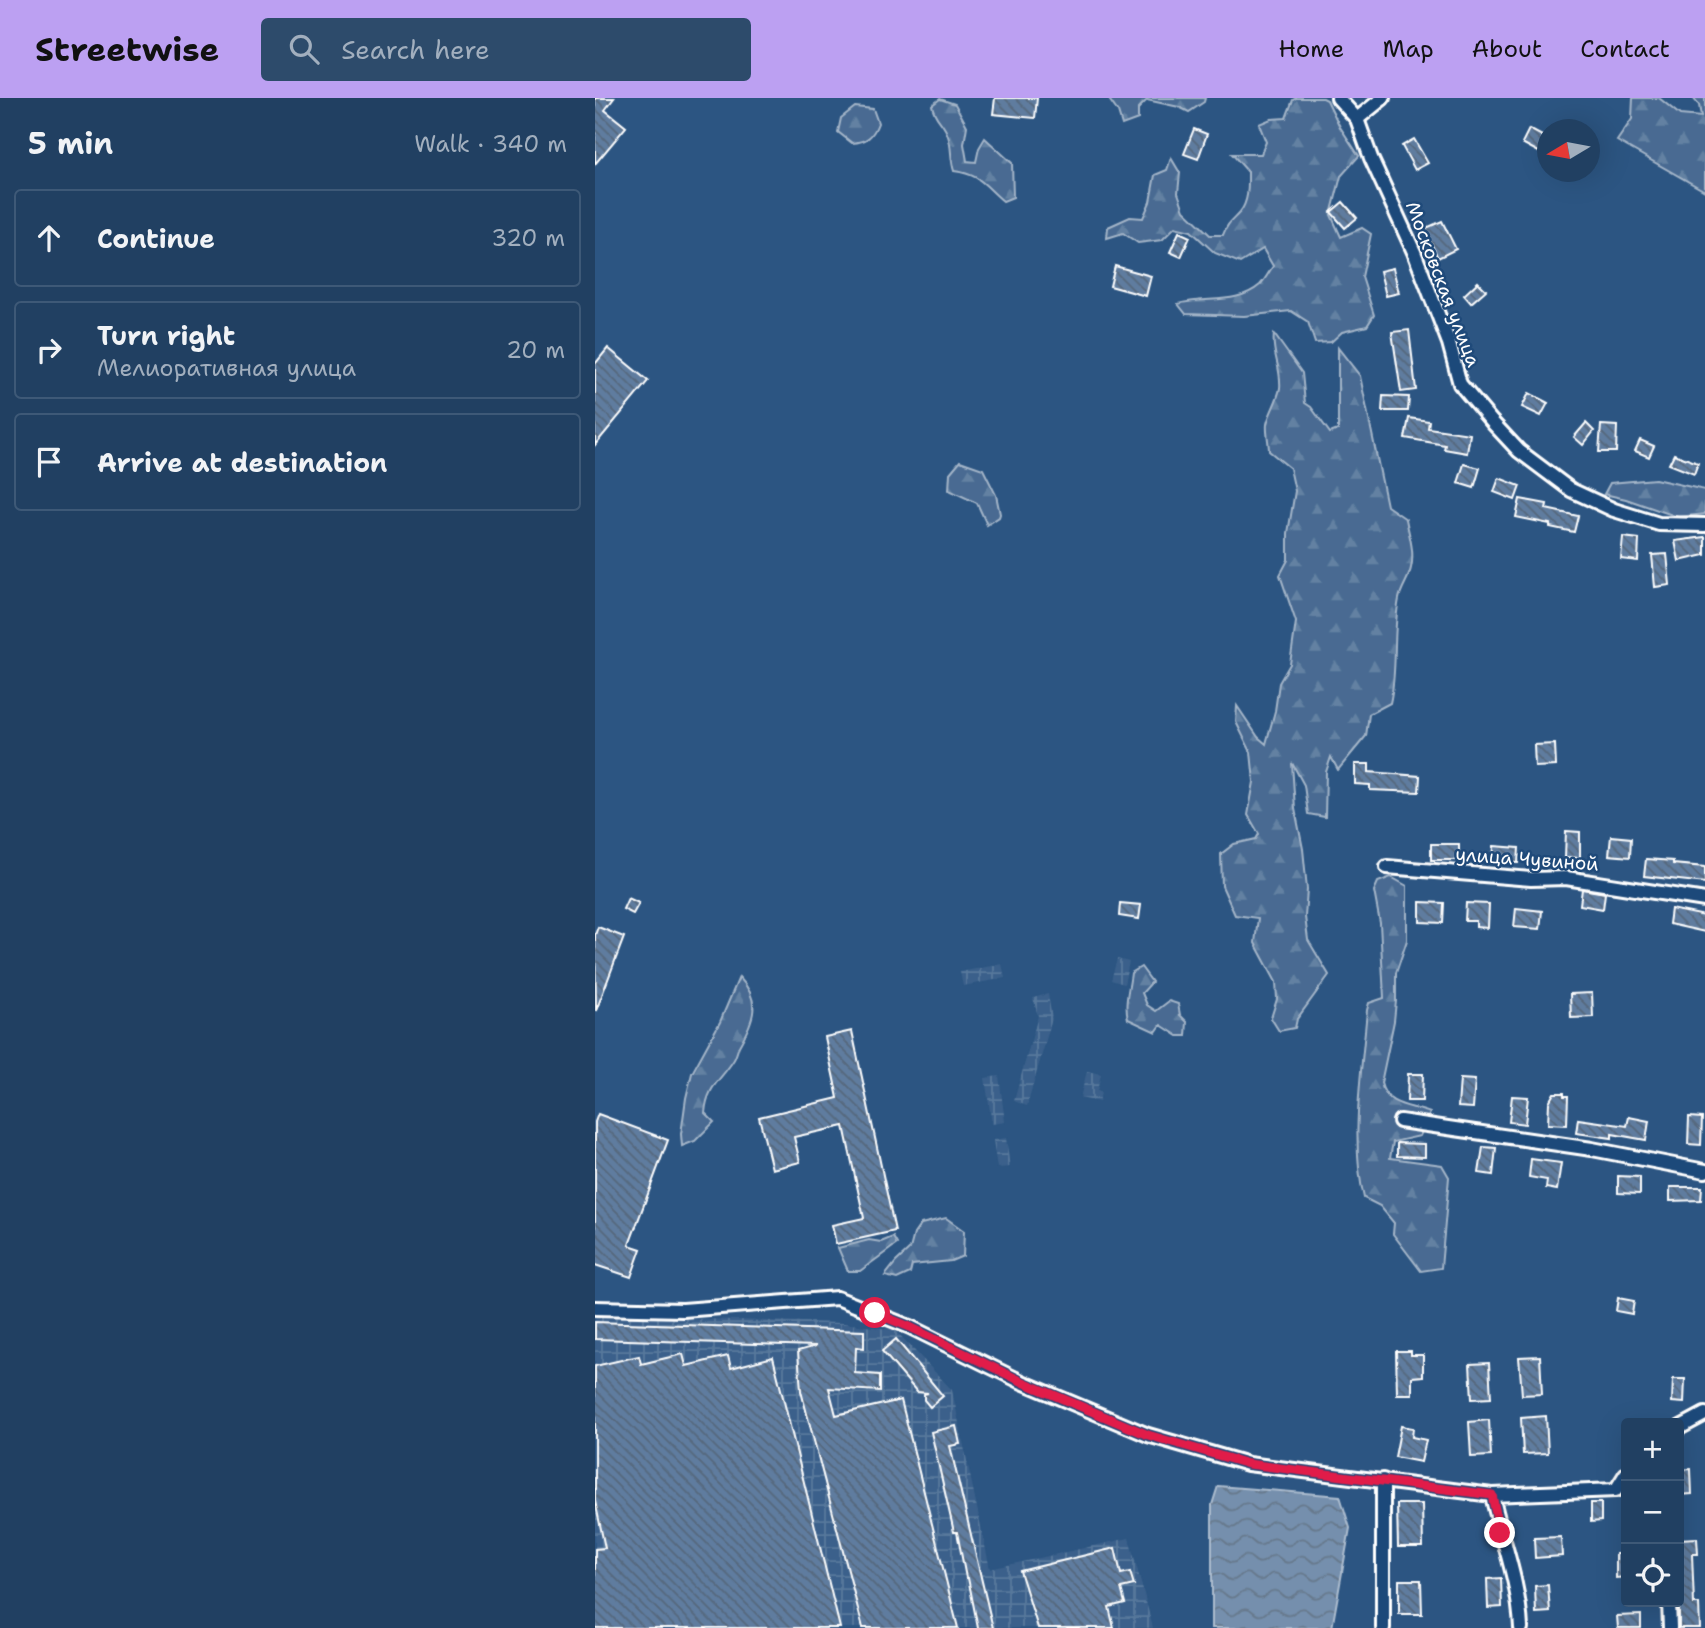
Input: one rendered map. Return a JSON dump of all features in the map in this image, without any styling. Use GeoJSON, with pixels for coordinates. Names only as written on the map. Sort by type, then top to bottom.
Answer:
{"type":"FeatureCollection","features":[{"type":"Feature","properties":{"kind":"street"},"geometry":{"type":"LineString","coordinates":[[1338,98],[1357,119],[1383,98]]}},
{"type":"Feature","properties":{"kind":"street","name":"Московская улица"},"geometry":{"type":"LineString","coordinates":[[1357,119],[1371,158],[1414,252],[1449,343],[1460,384],[1492,422],[1519,451],[1581,495],[1615,510],[1659,524],[1705,525]]}},
{"type":"Feature","properties":{"kind":"street","name":"улица Чувиной"},"geometry":{"type":"LineString","coordinates":[[1387,867],[1531,879],[1566,877],[1705,900]]}},
{"type":"Feature","properties":{"kind":"street"},"geometry":{"type":"LineString","coordinates":[[1400,1121],[1592,1149],[1705,1171]]}},
{"type":"Feature","properties":{"kind":"street"},"geometry":{"type":"LineString","coordinates":[[595,1308],[683,1310],[837,1298],[910,1327],[1023,1382],[1148,1435],[1248,1464],[1492,1495],[1621,1491]]}},
{"type":"Feature","properties":{"kind":"street"},"geometry":{"type":"LineString","coordinates":[[1684,1425],[1705,1414]]}},
{"type":"Feature","properties":{"kind":"street"},"geometry":{"type":"LineString","coordinates":[[1383,1480],[1383,1628]]}},
{"type":"Feature","properties":{"kind":"street"},"geometry":{"type":"LineString","coordinates":[[1492,1495],[1500,1533],[1511,1561],[1521,1628]]}},
{"type":"Feature","properties":{"kind":"street"},"geometry":{"type":"LineString","coordinates":[[1669,1607],[1670,1628]]}},
{"type":"Feature","properties":{"kind":"shaded area"},"geometry":{"type":"Polygon","coordinates":[[[1117,959],[1129,962],[1124,984],[1111,980],[1117,959]]]}},
{"type":"Feature","properties":{"kind":"shaded area"},"geometry":{"type":"Polygon","coordinates":[[[1002,964],[1005,978],[963,986],[960,972],[1002,964]]]}},
{"type":"Feature","properties":{"kind":"shaded area"},"geometry":{"type":"Polygon","coordinates":[[[1048,994],[1052,1019],[1027,1106],[1014,1101],[1038,1016],[1033,998],[1048,994]]]}},
{"type":"Feature","properties":{"kind":"shaded area"},"geometry":{"type":"Polygon","coordinates":[[[1087,1071],[1101,1074],[1097,1091],[1101,1092],[1099,1102],[1080,1098],[1087,1071]]]}},
{"type":"Feature","properties":{"kind":"shaded area"},"geometry":{"type":"Polygon","coordinates":[[[999,1076],[1005,1122],[992,1124],[985,1078],[999,1076]]]}},
{"type":"Feature","properties":{"kind":"shaded area"},"geometry":{"type":"Polygon","coordinates":[[[1006,1138],[1010,1167],[997,1168],[993,1140],[1006,1138]]]}},
{"type":"Feature","properties":{"kind":"shaded area"},"geometry":{"type":"Polygon","coordinates":[[[595,1316],[843,1323],[895,1330],[952,1390],[990,1569],[1129,1538],[1153,1628],[595,1628],[595,1316]]]}},
{"type":"Feature","properties":{"kind":"green space"},"geometry":{"type":"Polygon","coordinates":[[[1108,98],[1205,98],[1204,102],[1189,112],[1147,100],[1138,109],[1138,119],[1122,125],[1118,112],[1108,98]]]}},
{"type":"Feature","properties":{"kind":"green space"},"geometry":{"type":"Polygon","coordinates":[[[1296,98],[1327,100],[1340,127],[1359,156],[1341,176],[1331,215],[1341,237],[1362,228],[1371,234],[1362,277],[1374,315],[1367,326],[1342,332],[1331,342],[1315,343],[1308,322],[1291,311],[1244,316],[1186,314],[1178,304],[1231,298],[1251,291],[1262,283],[1273,266],[1263,249],[1240,263],[1215,253],[1191,231],[1175,227],[1162,240],[1138,243],[1123,233],[1107,238],[1108,227],[1130,217],[1143,218],[1150,202],[1155,175],[1167,170],[1171,158],[1180,173],[1178,193],[1184,210],[1210,235],[1223,235],[1243,208],[1247,193],[1248,172],[1232,154],[1261,154],[1266,142],[1259,124],[1271,119],[1286,118],[1296,98]]]}},
{"type":"Feature","properties":{"kind":"green space"},"geometry":{"type":"Polygon","coordinates":[[[1633,98],[1659,98],[1680,115],[1701,117],[1699,105],[1693,98],[1705,98],[1705,191],[1617,141],[1632,119],[1633,98]]]}},
{"type":"Feature","properties":{"kind":"green space"},"geometry":{"type":"Polygon","coordinates":[[[940,99],[955,104],[967,126],[964,144],[967,161],[976,162],[979,148],[985,138],[1012,163],[1013,197],[1003,201],[976,178],[954,171],[948,136],[932,105],[940,99]]]}},
{"type":"Feature","properties":{"kind":"green space"},"geometry":{"type":"Polygon","coordinates":[[[855,107],[873,109],[878,123],[868,138],[852,143],[838,132],[841,118],[855,107]]]}},
{"type":"Feature","properties":{"kind":"green space"},"geometry":{"type":"Polygon","coordinates":[[[1274,334],[1302,373],[1305,403],[1330,433],[1338,430],[1338,348],[1360,376],[1387,506],[1406,519],[1412,556],[1410,572],[1400,595],[1397,612],[1390,703],[1369,714],[1366,736],[1338,770],[1331,757],[1326,772],[1325,817],[1308,814],[1304,785],[1292,763],[1295,809],[1307,889],[1305,917],[1308,940],[1329,975],[1297,1019],[1295,1028],[1279,1031],[1271,1018],[1277,999],[1276,982],[1255,943],[1258,918],[1235,915],[1222,886],[1221,854],[1234,844],[1256,839],[1259,834],[1248,815],[1254,782],[1251,752],[1236,722],[1237,706],[1258,737],[1266,744],[1279,683],[1290,664],[1296,622],[1280,575],[1288,560],[1288,533],[1295,491],[1290,468],[1269,451],[1267,430],[1280,388],[1274,334]]]}},
{"type":"Feature","properties":{"kind":"green space"},"geometry":{"type":"Polygon","coordinates":[[[960,461],[983,469],[996,495],[1000,514],[987,525],[977,503],[949,490],[950,473],[960,461]]]}},
{"type":"Feature","properties":{"kind":"green space"},"geometry":{"type":"Polygon","coordinates":[[[1655,479],[1705,490],[1705,514],[1678,517],[1604,494],[1610,483],[1655,479]]]}},
{"type":"Feature","properties":{"kind":"green space"},"geometry":{"type":"Polygon","coordinates":[[[1391,877],[1407,886],[1407,940],[1396,973],[1394,1021],[1381,1083],[1388,1097],[1394,1101],[1430,1113],[1420,1136],[1393,1142],[1390,1158],[1442,1165],[1449,1177],[1441,1268],[1421,1271],[1393,1234],[1394,1223],[1380,1206],[1364,1198],[1358,1153],[1358,1105],[1367,1010],[1369,1003],[1384,998],[1380,923],[1374,891],[1378,882],[1391,877]]]}},
{"type":"Feature","properties":{"kind":"green space"},"geometry":{"type":"Polygon","coordinates":[[[1141,967],[1152,982],[1142,993],[1147,1005],[1156,1011],[1169,1001],[1178,1004],[1180,1015],[1187,1022],[1186,1036],[1178,1036],[1161,1025],[1156,1032],[1128,1019],[1127,1002],[1131,973],[1141,967]]]}},
{"type":"Feature","properties":{"kind":"green space"},"geometry":{"type":"Polygon","coordinates":[[[739,977],[751,994],[753,1003],[749,1028],[734,1059],[708,1097],[705,1113],[714,1122],[695,1141],[682,1146],[681,1134],[692,1073],[720,1022],[739,977]]]}},
{"type":"Feature","properties":{"kind":"green space"},"geometry":{"type":"Polygon","coordinates":[[[946,1218],[964,1231],[963,1256],[951,1261],[912,1265],[910,1273],[897,1279],[885,1276],[910,1249],[914,1234],[921,1224],[946,1218]]]}},
{"type":"Feature","properties":{"kind":"green space"},"geometry":{"type":"Polygon","coordinates":[[[893,1237],[897,1244],[860,1271],[848,1271],[838,1248],[869,1240],[881,1242],[893,1237]]]}},
{"type":"Feature","properties":{"kind":"water"},"geometry":{"type":"Polygon","coordinates":[[[1218,1486],[1340,1496],[1350,1528],[1332,1628],[1212,1628],[1212,1505],[1218,1486]]]}},
{"type":"Feature","properties":{"kind":"building"},"geometry":{"type":"Polygon","coordinates":[[[595,98],[614,98],[605,110],[626,127],[595,164],[595,98]]]}},
{"type":"Feature","properties":{"kind":"building"},"geometry":{"type":"Polygon","coordinates":[[[995,98],[1037,98],[1035,118],[993,114],[995,98]]]}},
{"type":"Feature","properties":{"kind":"building"},"geometry":{"type":"Polygon","coordinates":[[[1194,129],[1207,134],[1198,159],[1184,154],[1194,129]]]}},
{"type":"Feature","properties":{"kind":"building"},"geometry":{"type":"Polygon","coordinates":[[[1529,129],[1537,133],[1537,151],[1522,143],[1529,129]]]}},
{"type":"Feature","properties":{"kind":"building"},"geometry":{"type":"Polygon","coordinates":[[[1414,139],[1428,163],[1415,170],[1402,146],[1414,139]]]}},
{"type":"Feature","properties":{"kind":"building"},"geometry":{"type":"Polygon","coordinates":[[[1343,202],[1357,218],[1345,228],[1331,212],[1343,202]]]}},
{"type":"Feature","properties":{"kind":"building"},"geometry":{"type":"Polygon","coordinates":[[[1442,221],[1456,249],[1438,258],[1424,229],[1442,221]]]}},
{"type":"Feature","properties":{"kind":"building"},"geometry":{"type":"Polygon","coordinates":[[[1179,232],[1190,237],[1181,257],[1170,252],[1179,232]]]}},
{"type":"Feature","properties":{"kind":"building"},"geometry":{"type":"Polygon","coordinates":[[[1115,266],[1151,276],[1146,296],[1110,286],[1115,266]]]}},
{"type":"Feature","properties":{"kind":"building"},"geometry":{"type":"Polygon","coordinates":[[[1393,268],[1399,293],[1386,296],[1380,271],[1393,268]]]}},
{"type":"Feature","properties":{"kind":"building"},"geometry":{"type":"Polygon","coordinates":[[[1478,282],[1486,290],[1471,303],[1464,295],[1478,282]]]}},
{"type":"Feature","properties":{"kind":"building"},"geometry":{"type":"Polygon","coordinates":[[[1409,330],[1416,390],[1401,392],[1392,332],[1409,330]]]}},
{"type":"Feature","properties":{"kind":"building"},"geometry":{"type":"Polygon","coordinates":[[[608,348],[648,381],[595,445],[595,364],[608,348]]]}},
{"type":"Feature","properties":{"kind":"building"},"geometry":{"type":"Polygon","coordinates":[[[1529,393],[1548,403],[1541,416],[1522,407],[1529,393]]]}},
{"type":"Feature","properties":{"kind":"building"},"geometry":{"type":"Polygon","coordinates":[[[1383,396],[1409,397],[1408,411],[1382,411],[1383,396]]]}},
{"type":"Feature","properties":{"kind":"building"},"geometry":{"type":"Polygon","coordinates":[[[1409,418],[1429,421],[1428,428],[1470,434],[1467,453],[1444,449],[1445,445],[1405,438],[1409,418]]]}},
{"type":"Feature","properties":{"kind":"building"},"geometry":{"type":"Polygon","coordinates":[[[1586,423],[1594,431],[1583,445],[1574,437],[1586,423]]]}},
{"type":"Feature","properties":{"kind":"building"},"geometry":{"type":"Polygon","coordinates":[[[1601,425],[1617,426],[1616,452],[1599,452],[1601,425]]]}},
{"type":"Feature","properties":{"kind":"building"},"geometry":{"type":"Polygon","coordinates":[[[1640,440],[1654,446],[1649,457],[1635,451],[1640,440]]]}},
{"type":"Feature","properties":{"kind":"building"},"geometry":{"type":"Polygon","coordinates":[[[1674,454],[1698,463],[1694,474],[1669,464],[1674,454]]]}},
{"type":"Feature","properties":{"kind":"building"},"geometry":{"type":"Polygon","coordinates":[[[1464,464],[1480,468],[1474,488],[1458,483],[1464,464]]]}},
{"type":"Feature","properties":{"kind":"building"},"geometry":{"type":"Polygon","coordinates":[[[1499,478],[1520,486],[1515,500],[1494,492],[1499,478]]]}},
{"type":"Feature","properties":{"kind":"building"},"geometry":{"type":"Polygon","coordinates":[[[1520,499],[1547,504],[1546,509],[1578,516],[1574,532],[1516,517],[1520,499]]]}},
{"type":"Feature","properties":{"kind":"building"},"geometry":{"type":"Polygon","coordinates":[[[1623,537],[1639,539],[1638,561],[1621,559],[1623,537]]]}},
{"type":"Feature","properties":{"kind":"building"},"geometry":{"type":"Polygon","coordinates":[[[1705,537],[1705,555],[1679,561],[1675,541],[1705,537]]]}},
{"type":"Feature","properties":{"kind":"building"},"geometry":{"type":"Polygon","coordinates":[[[1667,554],[1670,585],[1655,587],[1652,555],[1667,554]]]}},
{"type":"Feature","properties":{"kind":"building"},"geometry":{"type":"Polygon","coordinates":[[[1555,744],[1556,766],[1535,767],[1534,745],[1555,744]]]}},
{"type":"Feature","properties":{"kind":"building"},"geometry":{"type":"Polygon","coordinates":[[[1355,764],[1369,764],[1369,772],[1420,776],[1419,792],[1370,790],[1370,785],[1355,784],[1355,764]]]}},
{"type":"Feature","properties":{"kind":"building"},"geometry":{"type":"Polygon","coordinates":[[[1566,831],[1580,832],[1580,858],[1565,857],[1566,831]]]}},
{"type":"Feature","properties":{"kind":"building"},"geometry":{"type":"Polygon","coordinates":[[[1611,836],[1631,838],[1630,857],[1609,855],[1611,836]]]}},
{"type":"Feature","properties":{"kind":"building"},"geometry":{"type":"Polygon","coordinates":[[[1431,844],[1459,844],[1459,860],[1431,860],[1431,844]]]}},
{"type":"Feature","properties":{"kind":"building"},"geometry":{"type":"Polygon","coordinates":[[[1494,846],[1519,848],[1518,863],[1493,862],[1494,846]]]}},
{"type":"Feature","properties":{"kind":"building"},"geometry":{"type":"Polygon","coordinates":[[[1646,859],[1705,867],[1705,883],[1644,876],[1646,859]]]}},
{"type":"Feature","properties":{"kind":"building"},"geometry":{"type":"Polygon","coordinates":[[[1582,889],[1605,893],[1603,909],[1580,905],[1582,889]]]}},
{"type":"Feature","properties":{"kind":"building"},"geometry":{"type":"Polygon","coordinates":[[[628,898],[639,903],[633,914],[623,909],[628,898]]]}},
{"type":"Feature","properties":{"kind":"building"},"geometry":{"type":"Polygon","coordinates":[[[1420,902],[1444,903],[1443,923],[1420,922],[1420,902]]]}},
{"type":"Feature","properties":{"kind":"building"},"geometry":{"type":"Polygon","coordinates":[[[1120,903],[1141,905],[1139,919],[1119,916],[1120,903]]]}},
{"type":"Feature","properties":{"kind":"building"},"geometry":{"type":"Polygon","coordinates":[[[1466,903],[1489,904],[1488,928],[1476,927],[1476,921],[1465,921],[1466,903]]]}},
{"type":"Feature","properties":{"kind":"building"},"geometry":{"type":"Polygon","coordinates":[[[1516,908],[1542,911],[1540,929],[1514,927],[1516,908]]]}},
{"type":"Feature","properties":{"kind":"building"},"geometry":{"type":"Polygon","coordinates":[[[1671,909],[1705,916],[1705,932],[1669,924],[1671,909]]]}},
{"type":"Feature","properties":{"kind":"building"},"geometry":{"type":"Polygon","coordinates":[[[598,927],[624,937],[596,1011],[595,935],[598,927]]]}},
{"type":"Feature","properties":{"kind":"building"},"geometry":{"type":"Polygon","coordinates":[[[1592,993],[1593,1017],[1571,1018],[1570,994],[1592,993]]]}},
{"type":"Feature","properties":{"kind":"building"},"geometry":{"type":"Polygon","coordinates":[[[852,1031],[895,1231],[836,1244],[832,1225],[864,1218],[844,1126],[794,1137],[800,1162],[772,1169],[759,1117],[838,1098],[825,1037],[852,1031]]]}},
{"type":"Feature","properties":{"kind":"building"},"geometry":{"type":"Polygon","coordinates":[[[1408,1074],[1423,1074],[1422,1101],[1407,1101],[1408,1074]]]}},
{"type":"Feature","properties":{"kind":"building"},"geometry":{"type":"Polygon","coordinates":[[[1460,1079],[1475,1080],[1473,1108],[1458,1107],[1460,1079]]]}},
{"type":"Feature","properties":{"kind":"building"},"geometry":{"type":"Polygon","coordinates":[[[1554,1093],[1568,1096],[1567,1125],[1548,1124],[1549,1102],[1554,1093]]]}},
{"type":"Feature","properties":{"kind":"building"},"geometry":{"type":"Polygon","coordinates":[[[1512,1096],[1528,1097],[1525,1124],[1509,1122],[1512,1096]]]}},
{"type":"Feature","properties":{"kind":"building"},"geometry":{"type":"Polygon","coordinates":[[[598,1114],[668,1140],[629,1245],[641,1249],[631,1277],[595,1265],[595,1122],[598,1114]]]}},
{"type":"Feature","properties":{"kind":"building"},"geometry":{"type":"Polygon","coordinates":[[[1629,1117],[1649,1121],[1646,1140],[1612,1134],[1612,1138],[1576,1133],[1578,1119],[1627,1126],[1629,1117]]]}},
{"type":"Feature","properties":{"kind":"building"},"geometry":{"type":"Polygon","coordinates":[[[1689,1117],[1702,1118],[1701,1145],[1688,1144],[1689,1117]]]}},
{"type":"Feature","properties":{"kind":"building"},"geometry":{"type":"Polygon","coordinates":[[[1397,1143],[1425,1144],[1425,1157],[1397,1156],[1397,1143]]]}},
{"type":"Feature","properties":{"kind":"building"},"geometry":{"type":"Polygon","coordinates":[[[1483,1147],[1496,1148],[1493,1175],[1479,1173],[1483,1147]]]}},
{"type":"Feature","properties":{"kind":"building"},"geometry":{"type":"Polygon","coordinates":[[[1531,1159],[1561,1163],[1557,1190],[1546,1188],[1547,1180],[1529,1177],[1531,1159]]]}},
{"type":"Feature","properties":{"kind":"building"},"geometry":{"type":"Polygon","coordinates":[[[1618,1176],[1640,1177],[1640,1194],[1618,1193],[1618,1176]]]}},
{"type":"Feature","properties":{"kind":"building"},"geometry":{"type":"Polygon","coordinates":[[[1670,1187],[1702,1187],[1701,1200],[1670,1201],[1670,1187]]]}},
{"type":"Feature","properties":{"kind":"building"},"geometry":{"type":"Polygon","coordinates":[[[1618,1298],[1634,1301],[1632,1314],[1616,1311],[1618,1298]]]}},
{"type":"Feature","properties":{"kind":"building"},"geometry":{"type":"Polygon","coordinates":[[[595,1322],[864,1331],[864,1348],[856,1347],[855,1373],[880,1375],[880,1391],[829,1388],[836,1415],[901,1400],[958,1628],[863,1628],[801,1391],[798,1351],[816,1346],[595,1339],[595,1322]]]}},
{"type":"Feature","properties":{"kind":"building"},"geometry":{"type":"Polygon","coordinates":[[[896,1339],[943,1396],[930,1407],[924,1400],[924,1394],[928,1393],[917,1392],[882,1351],[896,1339]]]}},
{"type":"Feature","properties":{"kind":"building"},"geometry":{"type":"Polygon","coordinates":[[[1396,1351],[1411,1351],[1411,1355],[1423,1355],[1423,1376],[1412,1377],[1412,1394],[1397,1394],[1396,1351]]]}},
{"type":"Feature","properties":{"kind":"building"},"geometry":{"type":"Polygon","coordinates":[[[683,1354],[686,1366],[728,1356],[731,1368],[773,1357],[840,1628],[595,1628],[595,1549],[605,1548],[595,1501],[595,1366],[639,1356],[641,1364],[683,1354]]]}},
{"type":"Feature","properties":{"kind":"building"},"geometry":{"type":"Polygon","coordinates":[[[1540,1356],[1542,1394],[1522,1395],[1519,1357],[1540,1356]]]}},
{"type":"Feature","properties":{"kind":"building"},"geometry":{"type":"Polygon","coordinates":[[[1489,1363],[1491,1398],[1472,1399],[1470,1364],[1489,1363]]]}},
{"type":"Feature","properties":{"kind":"building"},"geometry":{"type":"Polygon","coordinates":[[[1673,1379],[1685,1379],[1684,1403],[1672,1402],[1673,1379]]]}},
{"type":"Feature","properties":{"kind":"building"},"geometry":{"type":"Polygon","coordinates":[[[1546,1416],[1548,1453],[1523,1454],[1521,1418],[1546,1416]]]}},
{"type":"Feature","properties":{"kind":"building"},"geometry":{"type":"Polygon","coordinates":[[[1489,1420],[1491,1456],[1471,1457],[1469,1422],[1489,1420]]]}},
{"type":"Feature","properties":{"kind":"building"},"geometry":{"type":"Polygon","coordinates":[[[956,1426],[960,1444],[950,1446],[993,1628],[978,1628],[931,1432],[956,1426]]]}},
{"type":"Feature","properties":{"kind":"building"},"geometry":{"type":"Polygon","coordinates":[[[1401,1426],[1413,1428],[1412,1437],[1426,1440],[1421,1462],[1395,1457],[1401,1426]]]}},
{"type":"Feature","properties":{"kind":"building"},"geometry":{"type":"Polygon","coordinates":[[[1691,1469],[1692,1494],[1684,1495],[1684,1470],[1691,1469]]]}},
{"type":"Feature","properties":{"kind":"building"},"geometry":{"type":"Polygon","coordinates":[[[1591,1503],[1601,1503],[1601,1521],[1591,1522],[1591,1503]]]}},
{"type":"Feature","properties":{"kind":"building"},"geometry":{"type":"Polygon","coordinates":[[[1397,1504],[1422,1504],[1423,1547],[1398,1547],[1397,1504]]]}},
{"type":"Feature","properties":{"kind":"building"},"geometry":{"type":"Polygon","coordinates":[[[1561,1537],[1562,1556],[1535,1558],[1534,1538],[1561,1537]]]}},
{"type":"Feature","properties":{"kind":"building"},"geometry":{"type":"Polygon","coordinates":[[[1697,1538],[1698,1554],[1692,1554],[1694,1604],[1699,1604],[1700,1628],[1679,1628],[1679,1607],[1684,1607],[1684,1539],[1697,1538]]]}},
{"type":"Feature","properties":{"kind":"building"},"geometry":{"type":"Polygon","coordinates":[[[1115,1548],[1121,1574],[1130,1572],[1134,1585],[1121,1588],[1125,1603],[1109,1607],[1114,1628],[1038,1628],[1020,1571],[1115,1548]]]}},
{"type":"Feature","properties":{"kind":"building"},"geometry":{"type":"Polygon","coordinates":[[[1616,1554],[1621,1554],[1621,1578],[1616,1578],[1616,1554]]]}},
{"type":"Feature","properties":{"kind":"building"},"geometry":{"type":"Polygon","coordinates":[[[1501,1578],[1502,1607],[1488,1608],[1487,1579],[1501,1578]]]}},
{"type":"Feature","properties":{"kind":"building"},"geometry":{"type":"Polygon","coordinates":[[[1399,1580],[1421,1580],[1422,1614],[1399,1614],[1399,1580]]]}},
{"type":"Feature","properties":{"kind":"building"},"geometry":{"type":"Polygon","coordinates":[[[1548,1585],[1550,1612],[1536,1613],[1535,1586],[1548,1585]]]}},
{"type":"Feature","properties":{"kind":"building"},"geometry":{"type":"Polygon","coordinates":[[[1641,1615],[1641,1628],[1618,1628],[1617,1616],[1641,1615]]]}},
{"type":"Feature","properties":{"kind":"route"},"geometry":{"type":"LineString","coordinates":[[875,1313],[910,1327],[1023,1382],[1148,1435],[1248,1464],[1492,1495],[1500,1533]]}}]}
